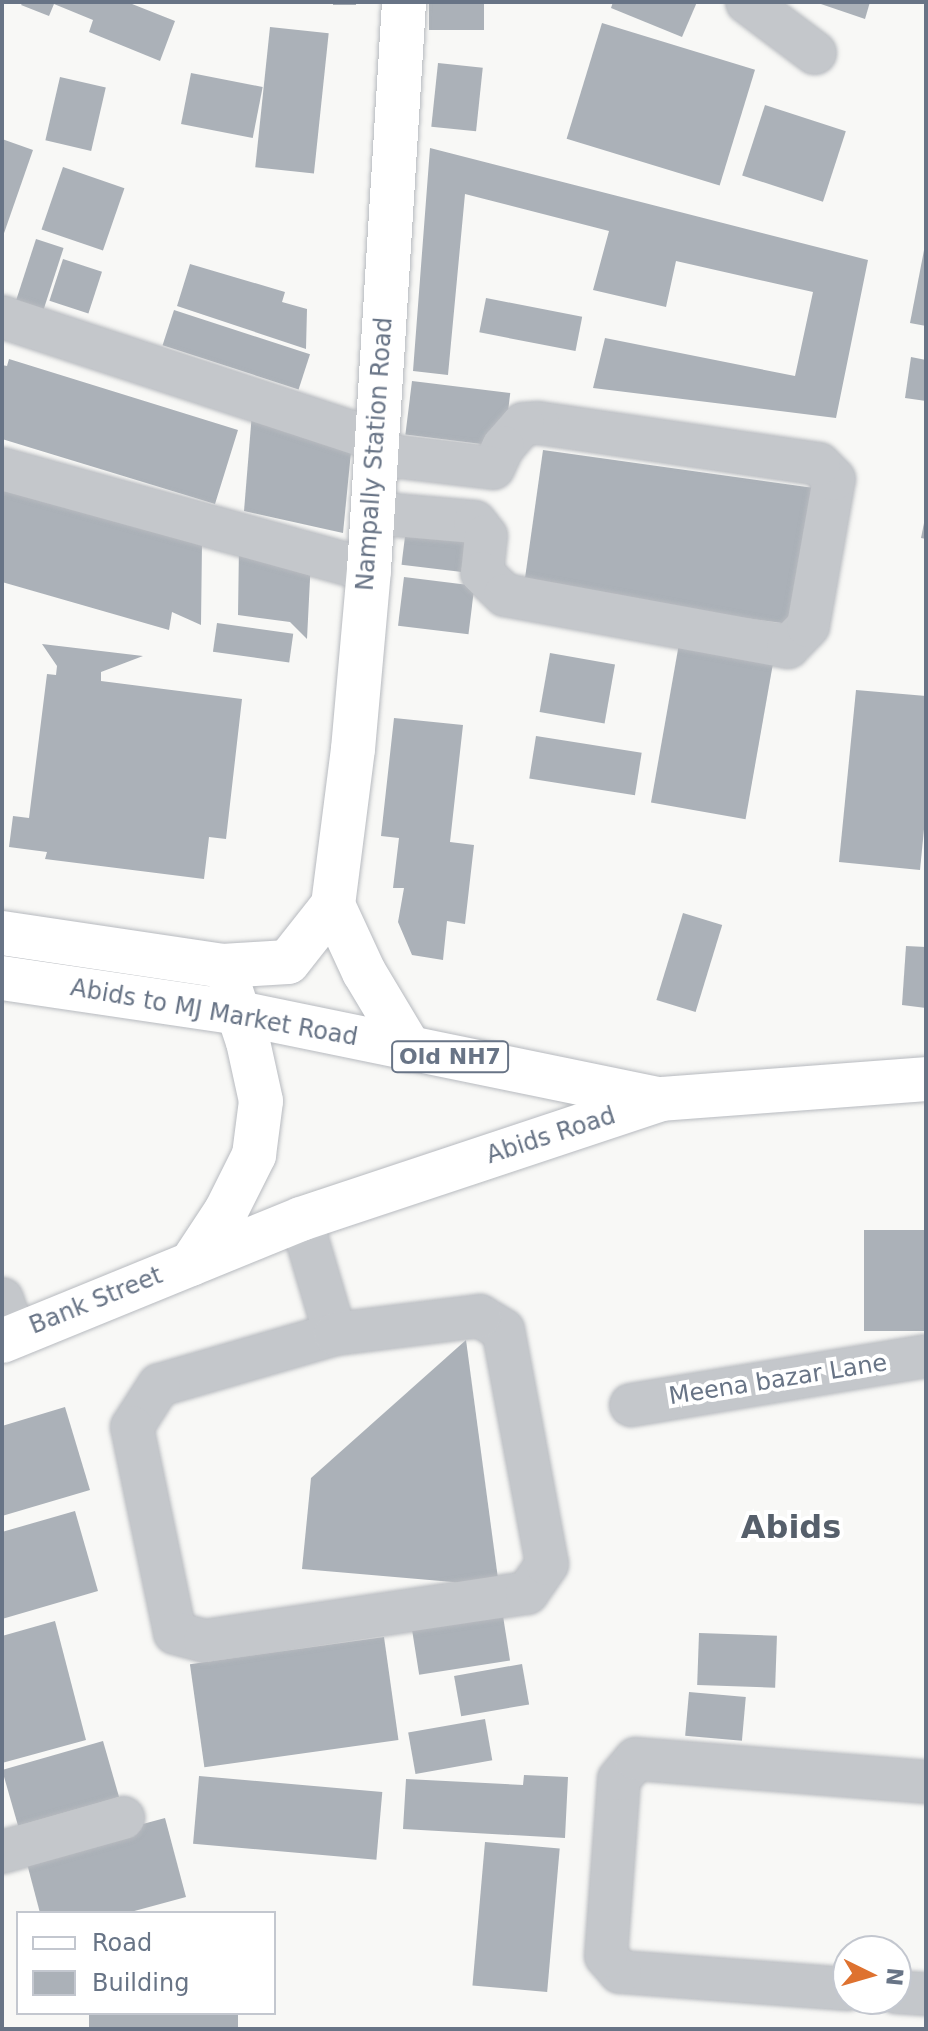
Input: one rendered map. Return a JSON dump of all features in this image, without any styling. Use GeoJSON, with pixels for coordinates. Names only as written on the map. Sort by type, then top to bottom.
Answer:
{"type":"FeatureCollection","features":[{"type":"Feature","properties":{"kind":"main road","name":"Nampally Station Road"},"geometry":{"type":"LineString","coordinates":[[333,905],[353,749],[369,570],[404,2]]}},
{"type":"Feature","properties":{"kind":"main road","name":"Abids to MJ Market Road"},"geometry":{"type":"LineString","coordinates":[[2,933],[222,966],[288,962],[333,905]]}},
{"type":"Feature","properties":{"kind":"main road"},"geometry":{"type":"LineString","coordinates":[[333,905],[364,972],[410,1049]]}},
{"type":"Feature","properties":{"kind":"main road"},"geometry":{"type":"LineString","coordinates":[[191,1264],[226,1211],[254,1155],[261,1101],[239,1013],[222,966]]}},
{"type":"Feature","properties":{"kind":"main road","name":"Abids to MJ Market Road"},"geometry":{"type":"LineString","coordinates":[[2,978],[239,1013],[661,1099]]}},
{"type":"Feature","properties":{"kind":"main road","name":"Abids Road"},"geometry":{"type":"LineString","coordinates":[[191,1264],[301,1219],[661,1099],[926,1079]]}},
{"type":"Feature","properties":{"kind":"main road","name":"Bank Street"},"geometry":{"type":"LineString","coordinates":[[6,1325],[191,1264]]}},
{"type":"Feature","properties":{"kind":"street"},"geometry":{"type":"LineString","coordinates":[[747,2],[815,53]]}},
{"type":"Feature","properties":{"kind":"street"},"geometry":{"type":"LineString","coordinates":[[2,317],[376,447],[493,468],[503,447],[523,424],[538,423],[819,464],[834,479],[808,626],[788,647],[505,595],[482,573],[486,536],[475,522],[372,513]]}},
{"type":"Feature","properties":{"kind":"street"},"geometry":{"type":"LineString","coordinates":[[2,469],[369,570]]}},
{"type":"Feature","properties":{"kind":"street"},"geometry":{"type":"LineString","coordinates":[[301,1219],[335,1334]]}},
{"type":"Feature","properties":{"kind":"street"},"geometry":{"type":"LineString","coordinates":[[480,1316],[503,1330],[547,1564],[527,1593],[205,1641],[175,1633],[132,1427],[159,1385],[335,1334],[480,1316]]}},
{"type":"Feature","properties":{"kind":"street","name":"Meena bazar Lane"},"geometry":{"type":"LineString","coordinates":[[631,1405],[926,1356]]}},
{"type":"Feature","properties":{"kind":"street"},"geometry":{"type":"LineString","coordinates":[[832,1988],[620,1972],[606,1956],[619,1779],[636,1759],[926,1782]]}},
{"type":"Feature","properties":{"kind":"street"},"geometry":{"type":"LineString","coordinates":[[2,1852],[123,1818]]}},
{"type":"Feature","properties":{"kind":"building"},"geometry":{"type":"Polygon","coordinates":[[[23,2],[127,2],[175,21],[160,61],[89,32],[93,20],[54,4],[49,16],[21,5],[23,2]]]}},
{"type":"Feature","properties":{"kind":"building"},"geometry":{"type":"Polygon","coordinates":[[[333,2],[356,2],[356,5],[333,5],[333,2]]]}},
{"type":"Feature","properties":{"kind":"building"},"geometry":{"type":"Polygon","coordinates":[[[429,2],[484,2],[484,30],[429,30],[429,2]]]}},
{"type":"Feature","properties":{"kind":"building"},"geometry":{"type":"Polygon","coordinates":[[[613,2],[697,2],[682,37],[611,8],[613,2]]]}},
{"type":"Feature","properties":{"kind":"building"},"geometry":{"type":"Polygon","coordinates":[[[815,2],[870,2],[865,19],[815,2]]]}},
{"type":"Feature","properties":{"kind":"building"},"geometry":{"type":"Polygon","coordinates":[[[602,23],[755,70],[720,185],[567,139],[602,23]]]}},
{"type":"Feature","properties":{"kind":"building"},"geometry":{"type":"Polygon","coordinates":[[[270,27],[329,33],[314,173],[255,167],[270,27]]]}},
{"type":"Feature","properties":{"kind":"building"},"geometry":{"type":"Polygon","coordinates":[[[438,63],[483,68],[476,131],[431,127],[438,63]]]}},
{"type":"Feature","properties":{"kind":"building"},"geometry":{"type":"Polygon","coordinates":[[[191,73],[263,87],[253,138],[181,124],[191,73]]]}},
{"type":"Feature","properties":{"kind":"building"},"geometry":{"type":"Polygon","coordinates":[[[60,77],[106,88],[91,151],[45,140],[60,77]]]}},
{"type":"Feature","properties":{"kind":"building"},"geometry":{"type":"Polygon","coordinates":[[[765,105],[846,131],[823,202],[742,175],[765,105]]]}},
{"type":"Feature","properties":{"kind":"building"},"geometry":{"type":"Polygon","coordinates":[[[2,139],[33,150],[2,239],[2,139]]]}},
{"type":"Feature","properties":{"kind":"building"},"geometry":{"type":"Polygon","coordinates":[[[430,148],[868,260],[836,418],[593,388],[605,338],[795,376],[813,292],[676,261],[666,307],[593,290],[609,231],[465,194],[448,375],[413,371],[430,148]]]}},
{"type":"Feature","properties":{"kind":"building"},"geometry":{"type":"Polygon","coordinates":[[[63,167],[124,188],[103,251],[42,229],[63,167]]]}},
{"type":"Feature","properties":{"kind":"building"},"geometry":{"type":"Polygon","coordinates":[[[36,239],[64,248],[43,313],[15,304],[36,239]]]}},
{"type":"Feature","properties":{"kind":"building"},"geometry":{"type":"Polygon","coordinates":[[[926,245],[926,326],[910,323],[926,245]]]}},
{"type":"Feature","properties":{"kind":"building"},"geometry":{"type":"Polygon","coordinates":[[[63,259],[102,272],[88,314],[49,301],[63,259]]]}},
{"type":"Feature","properties":{"kind":"building"},"geometry":{"type":"Polygon","coordinates":[[[190,264],[285,292],[282,302],[307,309],[306,349],[177,306],[190,264]]]}},
{"type":"Feature","properties":{"kind":"building"},"geometry":{"type":"Polygon","coordinates":[[[486,298],[582,317],[576,351],[479,332],[486,298]]]}},
{"type":"Feature","properties":{"kind":"building"},"geometry":{"type":"Polygon","coordinates":[[[174,310],[310,354],[299,389],[163,345],[174,310]]]}},
{"type":"Feature","properties":{"kind":"building"},"geometry":{"type":"Polygon","coordinates":[[[911,357],[926,360],[926,401],[905,398],[911,357]]]}},
{"type":"Feature","properties":{"kind":"building"},"geometry":{"type":"Polygon","coordinates":[[[9,359],[238,430],[215,504],[2,439],[2,365],[7,366],[9,359]]]}},
{"type":"Feature","properties":{"kind":"building"},"geometry":{"type":"Polygon","coordinates":[[[412,381],[510,393],[504,447],[405,435],[412,381]]]}},
{"type":"Feature","properties":{"kind":"building"},"geometry":{"type":"Polygon","coordinates":[[[252,413],[352,442],[343,533],[244,511],[252,413]]]}},
{"type":"Feature","properties":{"kind":"building"},"geometry":{"type":"Polygon","coordinates":[[[543,450],[812,488],[793,625],[524,587],[543,450]]]}},
{"type":"Feature","properties":{"kind":"building"},"geometry":{"type":"Polygon","coordinates":[[[2,480],[202,543],[201,625],[172,612],[169,630],[2,582],[2,480]]]}},
{"type":"Feature","properties":{"kind":"building"},"geometry":{"type":"Polygon","coordinates":[[[926,519],[926,539],[921,538],[926,519]]]}},
{"type":"Feature","properties":{"kind":"building"},"geometry":{"type":"Polygon","coordinates":[[[407,520],[468,527],[462,572],[402,565],[407,520]]]}},
{"type":"Feature","properties":{"kind":"building"},"geometry":{"type":"Polygon","coordinates":[[[239,545],[311,559],[307,639],[290,622],[238,615],[239,545]]]}},
{"type":"Feature","properties":{"kind":"building"},"geometry":{"type":"Polygon","coordinates":[[[404,577],[474,586],[468,634],[398,626],[404,577]]]}},
{"type":"Feature","properties":{"kind":"building"},"geometry":{"type":"Polygon","coordinates":[[[217,623],[293,634],[289,662],[213,652],[217,623]]]}},
{"type":"Feature","properties":{"kind":"building"},"geometry":{"type":"Polygon","coordinates":[[[680,638],[775,655],[746,819],[651,802],[680,638]]]}},
{"type":"Feature","properties":{"kind":"building"},"geometry":{"type":"Polygon","coordinates":[[[42,644],[143,656],[101,672],[101,681],[242,699],[226,839],[209,837],[204,879],[45,859],[47,852],[9,847],[13,816],[29,818],[47,674],[56,675],[57,666],[42,644]]]}},
{"type":"Feature","properties":{"kind":"building"},"geometry":{"type":"Polygon","coordinates":[[[550,653],[615,664],[605,724],[540,712],[550,653]]]}},
{"type":"Feature","properties":{"kind":"building"},"geometry":{"type":"Polygon","coordinates":[[[856,690],[926,696],[926,809],[920,870],[839,862],[856,690]]]}},
{"type":"Feature","properties":{"kind":"building"},"geometry":{"type":"Polygon","coordinates":[[[394,718],[463,725],[450,842],[474,845],[465,924],[447,921],[443,960],[412,955],[398,922],[404,888],[393,888],[399,838],[381,836],[394,718]]]}},
{"type":"Feature","properties":{"kind":"building"},"geometry":{"type":"Polygon","coordinates":[[[536,736],[642,753],[635,795],[529,778],[536,736]]]}},
{"type":"Feature","properties":{"kind":"building"},"geometry":{"type":"Polygon","coordinates":[[[683,913],[722,925],[696,1012],[656,1000],[683,913]]]}},
{"type":"Feature","properties":{"kind":"building"},"geometry":{"type":"Polygon","coordinates":[[[906,946],[926,947],[926,1008],[902,1005],[906,946]]]}},
{"type":"Feature","properties":{"kind":"building"},"geometry":{"type":"Polygon","coordinates":[[[864,1230],[926,1230],[926,1331],[864,1331],[864,1230]]]}},
{"type":"Feature","properties":{"kind":"building"},"geometry":{"type":"Polygon","coordinates":[[[466,1340],[499,1586],[302,1569],[311,1478],[466,1340]]]}},
{"type":"Feature","properties":{"kind":"building"},"geometry":{"type":"Polygon","coordinates":[[[65,1407],[90,1490],[2,1516],[2,1426],[65,1407]]]}},
{"type":"Feature","properties":{"kind":"building"},"geometry":{"type":"Polygon","coordinates":[[[75,1511],[98,1591],[2,1619],[2,1532],[75,1511]]]}},
{"type":"Feature","properties":{"kind":"building"},"geometry":{"type":"Polygon","coordinates":[[[503,1616],[510,1660],[419,1675],[412,1630],[503,1616]]]}},
{"type":"Feature","properties":{"kind":"building"},"geometry":{"type":"Polygon","coordinates":[[[55,1621],[86,1740],[2,1763],[2,1636],[55,1621]]]}},
{"type":"Feature","properties":{"kind":"building"},"geometry":{"type":"Polygon","coordinates":[[[699,1633],[777,1636],[775,1688],[697,1685],[699,1633]]]}},
{"type":"Feature","properties":{"kind":"building"},"geometry":{"type":"Polygon","coordinates":[[[384,1637],[398,1740],[204,1767],[190,1664],[384,1637]]]}},
{"type":"Feature","properties":{"kind":"building"},"geometry":{"type":"Polygon","coordinates":[[[522,1664],[529,1704],[461,1716],[454,1676],[522,1664]]]}},
{"type":"Feature","properties":{"kind":"building"},"geometry":{"type":"Polygon","coordinates":[[[689,1692],[746,1697],[742,1741],[685,1736],[689,1692]]]}},
{"type":"Feature","properties":{"kind":"building"},"geometry":{"type":"Polygon","coordinates":[[[485,1719],[492,1760],[415,1774],[408,1733],[485,1719]]]}},
{"type":"Feature","properties":{"kind":"building"},"geometry":{"type":"Polygon","coordinates":[[[103,1741],[119,1797],[18,1826],[2,1770],[103,1741]]]}},
{"type":"Feature","properties":{"kind":"building"},"geometry":{"type":"Polygon","coordinates":[[[524,1775],[568,1777],[565,1838],[403,1829],[406,1779],[523,1785],[524,1775]]]}},
{"type":"Feature","properties":{"kind":"building"},"geometry":{"type":"Polygon","coordinates":[[[199,1776],[382,1792],[376,1860],[193,1844],[199,1776]]]}},
{"type":"Feature","properties":{"kind":"building"},"geometry":{"type":"Polygon","coordinates":[[[165,1818],[186,1897],[134,1911],[39,1911],[25,1856],[165,1818]]]}},
{"type":"Feature","properties":{"kind":"building"},"geometry":{"type":"Polygon","coordinates":[[[485,1842],[560,1849],[547,1992],[472,1985],[485,1842]]]}},
{"type":"Feature","properties":{"kind":"building"},"geometry":{"type":"Polygon","coordinates":[[[89,2015],[238,2015],[238,2029],[89,2029],[89,2015]]]}},
{"type":"Feature","properties":{"kind":"district","name":"Abids"},"geometry":{"type":"Point","coordinates":[791,1527]}}]}
